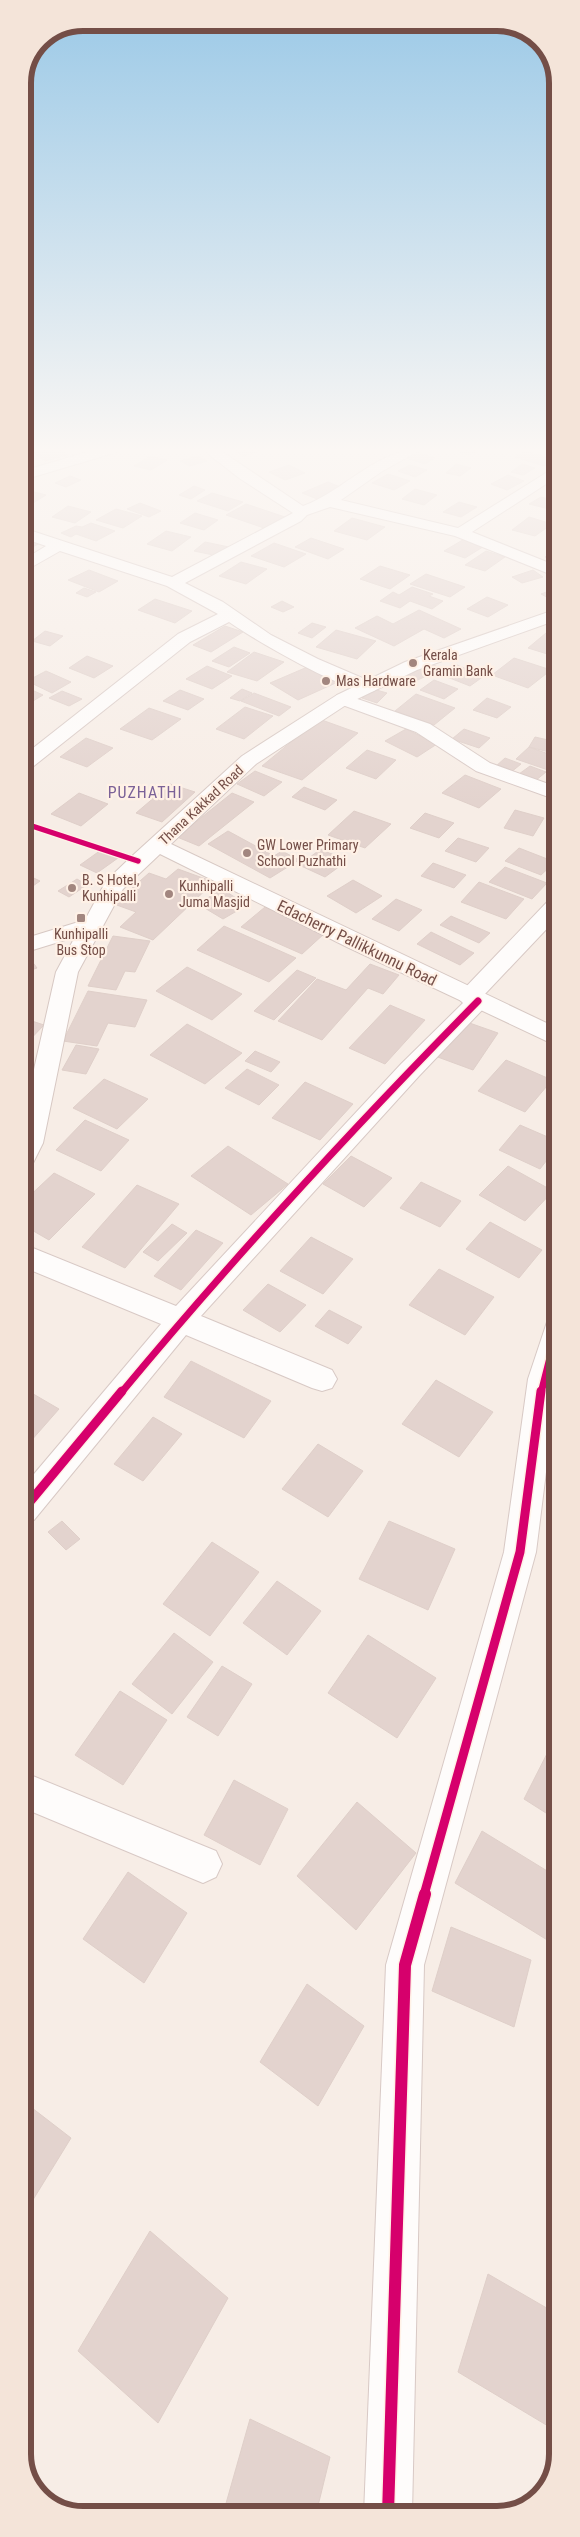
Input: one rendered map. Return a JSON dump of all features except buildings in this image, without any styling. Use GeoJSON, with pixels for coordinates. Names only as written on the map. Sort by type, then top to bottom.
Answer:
{"type":"FeatureCollection","features":[{"type":"Feature","properties":{"kind":"street"},"geometry":{"type":"LineString","coordinates":[[128,567],[173,583],[230,615],[265,639],[312,663],[368,687]]}},
{"type":"Feature","properties":{"kind":"street"},"geometry":{"type":"LineString","coordinates":[[173,583],[203,567]]}},
{"type":"Feature","properties":{"kind":"street"},"geometry":{"type":"LineString","coordinates":[[31,759],[184,638],[230,615]]}},
{"type":"Feature","properties":{"kind":"street","name":"Thana Kakkad Road"},"geometry":{"type":"LineString","coordinates":[[31,1138],[68,972],[114,886],[138,861],[158,845],[249,760],[343,699],[411,666],[549,617]]}},
{"type":"Feature","properties":{"kind":"street"},"geometry":{"type":"LineString","coordinates":[[343,699],[423,728],[483,767],[549,791]]}},
{"type":"Feature","properties":{"kind":"street","name":"Edacherry Pallikkunnu Road"},"geometry":{"type":"LineString","coordinates":[[158,845],[549,1034]]}},
{"type":"Feature","properties":{"kind":"street"},"geometry":{"type":"LineString","coordinates":[[31,1500],[182,1319],[404,1078],[549,914]]}},
{"type":"Feature","properties":{"kind":"street"},"geometry":{"type":"LineString","coordinates":[[31,944],[92,925]]}},
{"type":"Feature","properties":{"kind":"street"},"geometry":{"type":"LineString","coordinates":[[31,1258],[182,1319],[322,1379]]}},
{"type":"Feature","properties":{"kind":"street"},"geometry":{"type":"LineString","coordinates":[[388,2506],[405,1965],[520,1552],[543,1379],[549,1358]]}},
{"type":"Feature","properties":{"kind":"street"},"geometry":{"type":"LineString","coordinates":[[31,1793],[203,1864]]}},
{"type":"Feature","properties":{"kind":"cycle path"},"geometry":{"type":"LineString","coordinates":[[31,826],[138,861]]}},
{"type":"Feature","properties":{"kind":"cycle path"},"geometry":{"type":"LineString","coordinates":[[31,1500],[202,1295],[410,1070],[478,1001]]}},
{"type":"Feature","properties":{"kind":"cycle path"},"geometry":{"type":"LineString","coordinates":[[388,2506],[405,1965],[520,1552],[543,1379],[549,1358]]}},
{"type":"Feature","properties":{"kind":"place","name":"Kerala Gramin Bank"},"geometry":{"type":"Point","coordinates":[413,663]}},
{"type":"Feature","properties":{"kind":"place","name":"Mas Hardware"},"geometry":{"type":"Point","coordinates":[326,681]}},
{"type":"Feature","properties":{"kind":"place","name":"GW Lower Primary School Puzhathi"},"geometry":{"type":"Point","coordinates":[247,853]}},
{"type":"Feature","properties":{"kind":"place","name":"B. S Hotel, Kunhipalli"},"geometry":{"type":"Point","coordinates":[72,888]}},
{"type":"Feature","properties":{"kind":"place","name":"Kunhipalli Juma Masjid"},"geometry":{"type":"Point","coordinates":[169,894]}},
{"type":"Feature","properties":{"kind":"place","name":"Kunhipalli Bus Stop"},"geometry":{"type":"Point","coordinates":[81,918]}},
{"type":"Feature","properties":{"kind":"district","name":"PUZHATHI"},"geometry":{"type":"Point","coordinates":[145,792]}}]}
